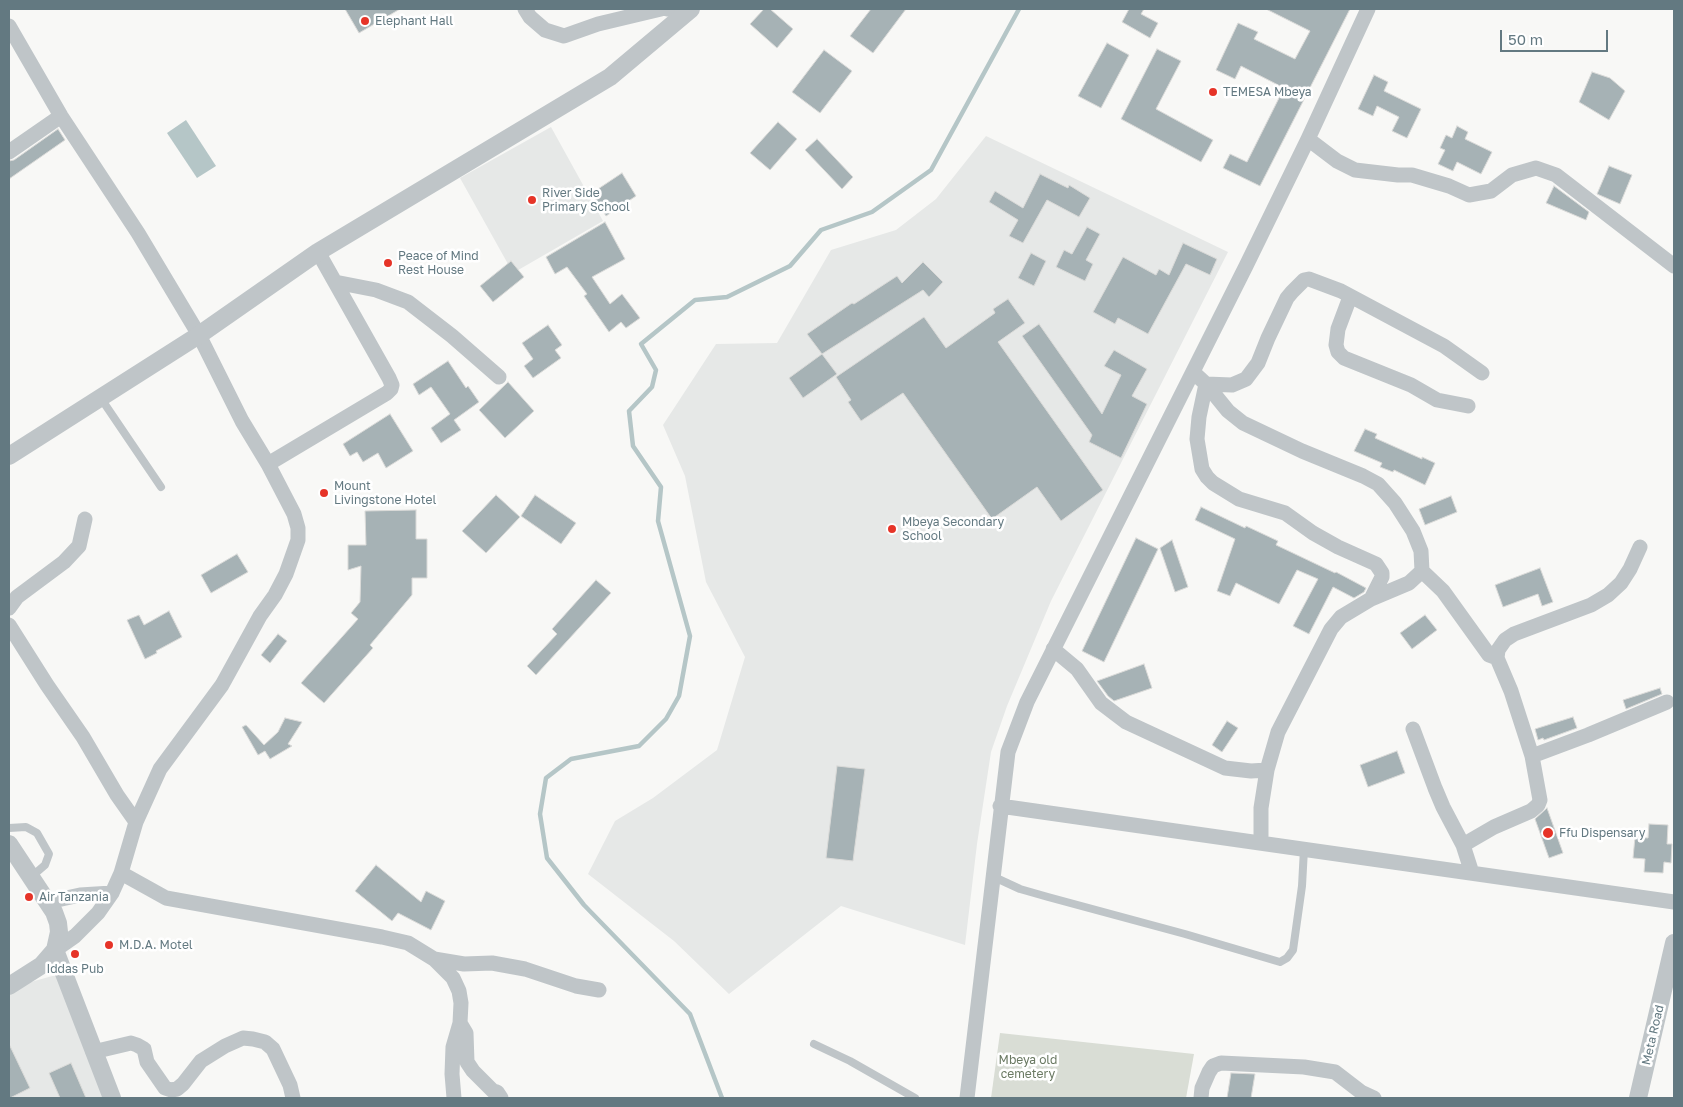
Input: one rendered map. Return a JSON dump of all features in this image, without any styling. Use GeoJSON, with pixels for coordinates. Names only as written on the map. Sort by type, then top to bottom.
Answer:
{"type":"FeatureCollection","features":[{"type":"Feature","properties":{"kind":"street"},"geometry":{"type":"LineString","coordinates":[[525,9],[530,17],[545,30],[564,36],[598,24],[661,9]]}},
{"type":"Feature","properties":{"kind":"street"},"geometry":{"type":"LineString","coordinates":[[667,9],[690,10]]}},
{"type":"Feature","properties":{"kind":"street"},"geometry":{"type":"LineString","coordinates":[[967,1098],[994,877],[1000,806],[1008,752],[1027,702],[1308,139],[1368,9]]}},
{"type":"Feature","properties":{"kind":"street"},"geometry":{"type":"LineString","coordinates":[[9,456],[199,334],[318,252],[610,77],[690,10]]}},
{"type":"Feature","properties":{"kind":"street"},"geometry":{"type":"LineString","coordinates":[[9,26],[61,116],[138,232],[199,334],[242,421],[268,464],[294,514],[298,528],[298,540],[286,574],[275,595],[260,616],[222,685],[160,769],[136,822],[121,873],[112,892],[98,913],[76,936],[55,950],[42,965],[9,986]]}},
{"type":"Feature","properties":{"kind":"street"},"geometry":{"type":"LineString","coordinates":[[9,152],[61,116]]}},
{"type":"Feature","properties":{"kind":"street"},"geometry":{"type":"LineString","coordinates":[[1308,139],[1337,161],[1355,170],[1398,176],[1412,175],[1449,186],[1469,195],[1490,191],[1512,175],[1536,168],[1556,175],[1674,266]]}},
{"type":"Feature","properties":{"kind":"street"},"geometry":{"type":"LineString","coordinates":[[268,464],[387,393],[392,385],[318,252]]}},
{"type":"Feature","properties":{"kind":"street"},"geometry":{"type":"LineString","coordinates":[[1206,384],[1232,385],[1246,379],[1258,363],[1287,298],[1304,280],[1314,280],[1444,346],[1482,373]]}},
{"type":"Feature","properties":{"kind":"street"},"geometry":{"type":"LineString","coordinates":[[335,282],[376,290],[408,302],[452,336],[499,377]]}},
{"type":"Feature","properties":{"kind":"street"},"geometry":{"type":"LineString","coordinates":[[1350,297],[1338,329],[1336,345],[1338,352],[1344,358],[1411,385],[1437,400],[1468,406]]}},
{"type":"Feature","properties":{"kind":"street"},"geometry":{"type":"LineString","coordinates":[[1193,372],[1206,384],[1228,411],[1243,424],[1302,451],[1349,469],[1378,484],[1395,502],[1413,532],[1421,551],[1422,570],[1456,607],[1489,654],[1497,658]]}},
{"type":"Feature","properties":{"kind":"street"},"geometry":{"type":"LineString","coordinates":[[1206,384],[1199,417],[1197,439],[1202,469],[1207,478],[1213,484],[1239,499],[1285,513],[1321,538],[1376,564],[1382,573],[1382,577],[1371,599]]}},
{"type":"Feature","properties":{"kind":"street"},"geometry":{"type":"LineString","coordinates":[[9,608],[18,597],[64,562],[79,546],[86,519]]}},
{"type":"Feature","properties":{"kind":"street"},"geometry":{"type":"LineString","coordinates":[[1463,845],[1494,827],[1531,811],[1538,805],[1540,800],[1532,756],[1497,658],[1498,650],[1505,640],[1514,634],[1591,605],[1608,595],[1621,582],[1630,569],[1640,546]]}},
{"type":"Feature","properties":{"kind":"street"},"geometry":{"type":"LineString","coordinates":[[1261,843],[1261,808],[1267,770],[1278,732],[1331,629],[1341,617],[1371,599],[1410,583],[1422,570]]}},
{"type":"Feature","properties":{"kind":"street"},"geometry":{"type":"LineString","coordinates":[[9,625],[83,737],[117,795],[136,822]]}},
{"type":"Feature","properties":{"kind":"street"},"geometry":{"type":"LineString","coordinates":[[1053,649],[1077,669],[1101,703],[1126,722],[1225,768],[1251,771],[1267,770]]}},
{"type":"Feature","properties":{"kind":"street"},"geometry":{"type":"LineString","coordinates":[[1532,756],[1667,702]]}},
{"type":"Feature","properties":{"kind":"street"},"geometry":{"type":"LineString","coordinates":[[1413,729],[1443,807],[1463,845],[1472,873]]}},
{"type":"Feature","properties":{"kind":"street"},"geometry":{"type":"LineString","coordinates":[[1000,806],[1674,902]]}},
{"type":"Feature","properties":{"kind":"street"},"geometry":{"type":"LineString","coordinates":[[9,844],[48,902],[58,923],[59,932],[55,950],[112,1098]]}},
{"type":"Feature","properties":{"kind":"street"},"geometry":{"type":"LineString","coordinates":[[121,873],[166,898],[382,937],[408,944],[434,958],[464,964],[492,963],[525,969],[576,986],[599,990]]}},
{"type":"Feature","properties":{"kind":"street"},"geometry":{"type":"LineString","coordinates":[[48,902],[112,892]]}},
{"type":"Feature","properties":{"kind":"street","name":"Meta Road"},"geometry":{"type":"LineString","coordinates":[[1638,1098],[1674,943]]}},
{"type":"Feature","properties":{"kind":"street"},"geometry":{"type":"LineString","coordinates":[[434,958],[453,978],[459,991],[461,1002],[460,1023],[453,1047],[452,1074],[454,1098]]}},
{"type":"Feature","properties":{"kind":"street"},"geometry":{"type":"LineString","coordinates":[[460,1023],[466,1033],[468,1062],[473,1071],[500,1098]]}},
{"type":"Feature","properties":{"kind":"street"},"geometry":{"type":"LineString","coordinates":[[93,1052],[131,1043],[137,1044],[144,1049],[147,1062],[164,1088],[172,1090],[177,1089],[183,1084],[201,1061],[225,1046],[243,1038],[253,1039],[265,1042],[273,1049],[290,1085],[293,1098]]}},
{"type":"Feature","properties":{"kind":"street"},"geometry":{"type":"LineString","coordinates":[[1201,1098],[1202,1088],[1209,1072],[1213,1066],[1221,1063],[1304,1068],[1335,1072],[1361,1092],[1374,1098]]}},
{"type":"Feature","properties":{"kind":"lane"},"geometry":{"type":"LineString","coordinates":[[100,397],[161,487]]}},
{"type":"Feature","properties":{"kind":"lane"},"geometry":{"type":"LineString","coordinates":[[9,828],[26,826],[37,833],[49,854],[45,865],[31,877]]}},
{"type":"Feature","properties":{"kind":"lane"},"geometry":{"type":"LineString","coordinates":[[994,877],[1020,889],[1280,962],[1288,958],[1294,950],[1302,886],[1304,849]]}},
{"type":"Feature","properties":{"kind":"lane"},"geometry":{"type":"LineString","coordinates":[[814,1044],[850,1061],[915,1098]]}},
{"type":"Feature","properties":{"kind":"shaded area"},"geometry":{"type":"Polygon","coordinates":[[[186,120],[216,166],[197,178],[167,133],[186,120]]]}},
{"type":"Feature","properties":{"kind":"shaded area","name":"River Side Primary School"},"geometry":{"type":"Polygon","coordinates":[[[551,127],[603,221],[513,273],[460,178],[551,127]]]}},
{"type":"Feature","properties":{"kind":"shaded area","name":"Mbeya Secondary School"},"geometry":{"type":"Polygon","coordinates":[[[986,136],[1228,252],[1051,601],[1007,706],[991,752],[977,844],[965,945],[841,906],[729,994],[674,941],[588,874],[615,821],[653,798],[717,750],[745,657],[706,582],[685,476],[663,425],[716,344],[777,343],[831,250],[896,230],[936,199],[986,136]]]}},
{"type":"Feature","properties":{"kind":"shaded area"},"geometry":{"type":"Polygon","coordinates":[[[56,975],[112,1098],[9,1098],[9,988],[56,975]]]}},
{"type":"Feature","properties":{"kind":"green space","name":"Mbeya old cemetery"},"geometry":{"type":"Polygon","coordinates":[[[1000,1033],[1194,1054],[1186,1098],[991,1098],[1000,1033]]]}},
{"type":"Feature","properties":{"kind":"building","name":"Elephant Hall"},"geometry":{"type":"Polygon","coordinates":[[[345,9],[400,9],[359,33],[345,9]]]}},
{"type":"Feature","properties":{"kind":"building"},"geometry":{"type":"Polygon","coordinates":[[[764,9],[770,9],[793,29],[777,48],[750,24],[764,9]]]}},
{"type":"Feature","properties":{"kind":"building"},"geometry":{"type":"Polygon","coordinates":[[[871,9],[906,9],[873,53],[850,36],[871,9]]]}},
{"type":"Feature","properties":{"kind":"building"},"geometry":{"type":"Polygon","coordinates":[[[1129,9],[1144,9],[1141,14],[1158,23],[1150,38],[1122,22],[1129,9]]]}},
{"type":"Feature","properties":{"kind":"building"},"geometry":{"type":"Polygon","coordinates":[[[1266,9],[1350,9],[1260,186],[1223,168],[1230,154],[1247,162],[1284,88],[1241,66],[1235,79],[1216,70],[1238,23],[1258,32],[1254,39],[1295,59],[1310,31],[1266,9]]]}},
{"type":"Feature","properties":{"kind":"building"},"geometry":{"type":"Polygon","coordinates":[[[1107,43],[1129,55],[1101,108],[1078,96],[1107,43]]]}},
{"type":"Feature","properties":{"kind":"building"},"geometry":{"type":"Polygon","coordinates":[[[1157,49],[1181,61],[1156,109],[1213,140],[1201,162],[1121,119],[1157,49]]]}},
{"type":"Feature","properties":{"kind":"building"},"geometry":{"type":"Polygon","coordinates":[[[824,50],[852,71],[820,113],[792,92],[824,50]]]}},
{"type":"Feature","properties":{"kind":"building"},"geometry":{"type":"Polygon","coordinates":[[[1592,72],[1610,78],[1625,91],[1609,120],[1579,102],[1592,72]]]}},
{"type":"Feature","properties":{"kind":"building"},"geometry":{"type":"Polygon","coordinates":[[[1374,75],[1388,82],[1384,91],[1421,109],[1407,138],[1392,131],[1399,117],[1377,106],[1373,116],[1358,109],[1374,75]]]}},
{"type":"Feature","properties":{"kind":"building"},"geometry":{"type":"Polygon","coordinates":[[[778,122],[797,139],[770,170],[750,153],[778,122]]]}},
{"type":"Feature","properties":{"kind":"building"},"geometry":{"type":"Polygon","coordinates":[[[1457,126],[1468,132],[1465,139],[1492,152],[1481,174],[1457,162],[1453,171],[1438,164],[1445,150],[1440,148],[1446,135],[1452,138],[1457,126]]]}},
{"type":"Feature","properties":{"kind":"building"},"geometry":{"type":"Polygon","coordinates":[[[58,129],[65,140],[9,179],[9,161],[14,160],[58,129]]]}},
{"type":"Feature","properties":{"kind":"building"},"geometry":{"type":"Polygon","coordinates":[[[817,139],[853,177],[842,189],[805,150],[817,139]]]}},
{"type":"Feature","properties":{"kind":"building"},"geometry":{"type":"Polygon","coordinates":[[[1609,166],[1632,175],[1620,204],[1597,194],[1609,166]]]}},
{"type":"Feature","properties":{"kind":"building"},"geometry":{"type":"Polygon","coordinates":[[[622,173],[636,196],[606,216],[592,193],[622,173]]]}},
{"type":"Feature","properties":{"kind":"building"},"geometry":{"type":"Polygon","coordinates":[[[1040,174],[1068,188],[1069,185],[1090,198],[1079,217],[1047,200],[1023,243],[1009,236],[1018,220],[989,202],[995,191],[1023,208],[1040,174]]]}},
{"type":"Feature","properties":{"kind":"building"},"geometry":{"type":"Polygon","coordinates":[[[1554,186],[1589,212],[1586,220],[1546,203],[1554,186]]]}},
{"type":"Feature","properties":{"kind":"building"},"geometry":{"type":"Polygon","coordinates":[[[605,222],[625,259],[592,277],[610,304],[622,294],[640,318],[626,328],[621,322],[609,332],[584,296],[587,294],[567,267],[555,274],[546,257],[605,222]]]}},
{"type":"Feature","properties":{"kind":"building"},"geometry":{"type":"Polygon","coordinates":[[[1087,227],[1100,234],[1086,260],[1093,264],[1085,281],[1056,267],[1064,250],[1072,254],[1087,227]]]}},
{"type":"Feature","properties":{"kind":"building"},"geometry":{"type":"Polygon","coordinates":[[[1183,243],[1217,259],[1210,275],[1186,264],[1148,334],[1118,318],[1115,324],[1093,312],[1123,257],[1156,275],[1159,269],[1169,275],[1183,243]]]}},
{"type":"Feature","properties":{"kind":"building"},"geometry":{"type":"Polygon","coordinates":[[[1031,253],[1046,261],[1034,286],[1018,278],[1031,253]]]}},
{"type":"Feature","properties":{"kind":"building"},"geometry":{"type":"Polygon","coordinates":[[[511,261],[524,277],[493,302],[480,286],[511,261]]]}},
{"type":"Feature","properties":{"kind":"building"},"geometry":{"type":"Polygon","coordinates":[[[923,262],[943,282],[929,297],[923,290],[822,354],[807,334],[852,303],[854,304],[897,276],[902,283],[923,262]]]}},
{"type":"Feature","properties":{"kind":"building"},"geometry":{"type":"Polygon","coordinates":[[[1008,299],[1025,323],[998,342],[1103,490],[1061,521],[1037,487],[992,519],[903,393],[861,421],[848,402],[851,400],[836,377],[924,317],[946,348],[995,313],[993,309],[1008,299]]]}},
{"type":"Feature","properties":{"kind":"building"},"geometry":{"type":"Polygon","coordinates":[[[1039,324],[1102,414],[1121,375],[1104,366],[1114,350],[1147,369],[1132,396],[1147,404],[1121,458],[1089,442],[1092,435],[1022,336],[1039,324]]]}},
{"type":"Feature","properties":{"kind":"building"},"geometry":{"type":"Polygon","coordinates":[[[548,325],[562,345],[555,350],[561,358],[533,378],[524,366],[533,359],[522,343],[548,325]]]}},
{"type":"Feature","properties":{"kind":"building"},"geometry":{"type":"Polygon","coordinates":[[[822,354],[837,374],[803,398],[789,378],[822,354]]]}},
{"type":"Feature","properties":{"kind":"building"},"geometry":{"type":"Polygon","coordinates":[[[448,361],[466,388],[468,386],[479,402],[454,420],[461,430],[441,443],[431,428],[450,414],[431,387],[419,395],[413,384],[448,361]]]}},
{"type":"Feature","properties":{"kind":"building"},"geometry":{"type":"Polygon","coordinates":[[[508,382],[534,411],[505,438],[479,410],[508,382]]]}},
{"type":"Feature","properties":{"kind":"building"},"geometry":{"type":"Polygon","coordinates":[[[390,414],[413,451],[386,468],[378,453],[363,462],[357,452],[350,456],[343,444],[390,414]]]}},
{"type":"Feature","properties":{"kind":"building"},"geometry":{"type":"Polygon","coordinates":[[[1365,429],[1377,434],[1375,438],[1435,463],[1425,485],[1394,470],[1393,472],[1380,467],[1382,463],[1354,451],[1365,429]]]}},
{"type":"Feature","properties":{"kind":"building"},"geometry":{"type":"Polygon","coordinates":[[[496,495],[520,517],[486,553],[462,531],[496,495]]]}},
{"type":"Feature","properties":{"kind":"building"},"geometry":{"type":"Polygon","coordinates":[[[535,495],[576,523],[561,544],[521,516],[535,495]]]}},
{"type":"Feature","properties":{"kind":"building"},"geometry":{"type":"Polygon","coordinates":[[[1451,496],[1457,512],[1425,525],[1419,509],[1451,496]]]}},
{"type":"Feature","properties":{"kind":"building"},"geometry":{"type":"Polygon","coordinates":[[[1201,507],[1278,541],[1276,545],[1336,572],[1366,588],[1364,592],[1354,598],[1333,587],[1309,634],[1293,626],[1318,579],[1297,570],[1279,604],[1236,583],[1230,596],[1217,591],[1235,539],[1195,520],[1201,507]]]}},
{"type":"Feature","properties":{"kind":"building"},"geometry":{"type":"Polygon","coordinates":[[[416,510],[416,539],[427,539],[427,578],[412,578],[412,595],[370,645],[373,648],[324,703],[301,683],[358,619],[351,613],[360,602],[361,566],[348,570],[348,545],[366,545],[365,511],[416,510]]]}},
{"type":"Feature","properties":{"kind":"building"},"geometry":{"type":"Polygon","coordinates":[[[1136,538],[1158,549],[1104,662],[1082,651],[1136,538]]]}},
{"type":"Feature","properties":{"kind":"building"},"geometry":{"type":"Polygon","coordinates":[[[1172,540],[1188,587],[1175,592],[1160,548],[1172,540]]]}},
{"type":"Feature","properties":{"kind":"building"},"geometry":{"type":"Polygon","coordinates":[[[237,554],[248,572],[211,593],[201,575],[237,554]]]}},
{"type":"Feature","properties":{"kind":"building"},"geometry":{"type":"Polygon","coordinates":[[[1540,568],[1553,602],[1542,606],[1538,594],[1503,607],[1495,585],[1540,568]]]}},
{"type":"Feature","properties":{"kind":"building"},"geometry":{"type":"Polygon","coordinates":[[[596,580],[611,593],[536,675],[527,666],[557,634],[552,629],[596,580]]]}},
{"type":"Feature","properties":{"kind":"building"},"geometry":{"type":"Polygon","coordinates":[[[169,611],[182,637],[145,659],[127,620],[139,615],[144,625],[169,611]]]}},
{"type":"Feature","properties":{"kind":"building"},"geometry":{"type":"Polygon","coordinates":[[[1425,615],[1437,630],[1412,649],[1400,633],[1425,615]]]}},
{"type":"Feature","properties":{"kind":"building"},"geometry":{"type":"Polygon","coordinates":[[[278,634],[287,641],[270,663],[261,655],[278,634]]]}},
{"type":"Feature","properties":{"kind":"building"},"geometry":{"type":"Polygon","coordinates":[[[1144,664],[1152,688],[1114,701],[1097,681],[1144,664]]]}},
{"type":"Feature","properties":{"kind":"building"},"geometry":{"type":"Polygon","coordinates":[[[1660,688],[1662,694],[1626,709],[1623,700],[1660,688]]]}},
{"type":"Feature","properties":{"kind":"building"},"geometry":{"type":"Polygon","coordinates":[[[1573,717],[1577,728],[1544,740],[1543,738],[1538,740],[1535,729],[1573,717]]]}},
{"type":"Feature","properties":{"kind":"building"},"geometry":{"type":"Polygon","coordinates":[[[285,718],[302,722],[288,744],[292,746],[270,759],[265,751],[258,755],[242,727],[246,725],[264,745],[278,732],[285,718]]]}},
{"type":"Feature","properties":{"kind":"building"},"geometry":{"type":"Polygon","coordinates":[[[1227,721],[1238,728],[1222,752],[1212,745],[1227,721]]]}},
{"type":"Feature","properties":{"kind":"building"},"geometry":{"type":"Polygon","coordinates":[[[1397,751],[1405,773],[1368,787],[1360,765],[1397,751]]]}},
{"type":"Feature","properties":{"kind":"building"},"geometry":{"type":"Polygon","coordinates":[[[837,766],[865,769],[853,861],[826,858],[837,766]]]}},
{"type":"Feature","properties":{"kind":"building","name":"Ffu Dispensary"},"geometry":{"type":"Polygon","coordinates":[[[1547,808],[1563,853],[1549,858],[1535,819],[1547,808]]]}},
{"type":"Feature","properties":{"kind":"building"},"geometry":{"type":"Polygon","coordinates":[[[1649,824],[1668,825],[1667,844],[1672,844],[1671,863],[1664,862],[1663,873],[1644,872],[1645,859],[1633,858],[1635,837],[1648,838],[1649,824]]]}},
{"type":"Feature","properties":{"kind":"building"},"geometry":{"type":"Polygon","coordinates":[[[376,865],[421,902],[426,891],[445,901],[431,930],[398,913],[392,921],[355,891],[376,865]]]}},
{"type":"Feature","properties":{"kind":"building"},"geometry":{"type":"Polygon","coordinates":[[[9,1044],[30,1088],[10,1098],[9,1098],[9,1044]]]}},
{"type":"Feature","properties":{"kind":"building"},"geometry":{"type":"Polygon","coordinates":[[[71,1063],[86,1098],[60,1098],[49,1073],[71,1063]]]}},
{"type":"Feature","properties":{"kind":"building"},"geometry":{"type":"Polygon","coordinates":[[[1231,1073],[1255,1074],[1251,1098],[1227,1098],[1231,1073]]]}},
{"type":"Feature","properties":{"kind":"waterway"},"geometry":{"type":"LineString","coordinates":[[722,1098],[690,1014],[584,905],[547,858],[540,814],[546,778],[571,759],[639,746],[666,719],[679,696],[690,636],[658,521],[661,487],[633,446],[629,411],[652,387],[656,370],[641,344],[695,300],[727,297],[790,266],[821,230],[872,212],[931,170],[1019,9]]}},
{"type":"Feature","properties":{"kind":"place","name":"Elephant Hall"},"geometry":{"type":"Point","coordinates":[365,21]}},
{"type":"Feature","properties":{"kind":"place","name":"TEMESA Mbeya"},"geometry":{"type":"Point","coordinates":[1213,92]}},
{"type":"Feature","properties":{"kind":"place","name":"River Side Primary School"},"geometry":{"type":"Point","coordinates":[532,200]}},
{"type":"Feature","properties":{"kind":"place","name":"Peace of Mind Rest House"},"geometry":{"type":"Point","coordinates":[388,263]}},
{"type":"Feature","properties":{"kind":"place","name":"Mount Livingstone Hotel"},"geometry":{"type":"Point","coordinates":[324,493]}},
{"type":"Feature","properties":{"kind":"place","name":"Mbeya Secondary School"},"geometry":{"type":"Point","coordinates":[892,529]}},
{"type":"Feature","properties":{"kind":"place","name":"Ffu Dispensary"},"geometry":{"type":"Point","coordinates":[1548,833]}},
{"type":"Feature","properties":{"kind":"place","name":"Air Tanzania"},"geometry":{"type":"Point","coordinates":[29,897]}},
{"type":"Feature","properties":{"kind":"place","name":"M.D.A. Motel"},"geometry":{"type":"Point","coordinates":[109,945]}},
{"type":"Feature","properties":{"kind":"place","name":"Iddas Pub"},"geometry":{"type":"Point","coordinates":[75,954]}}]}
